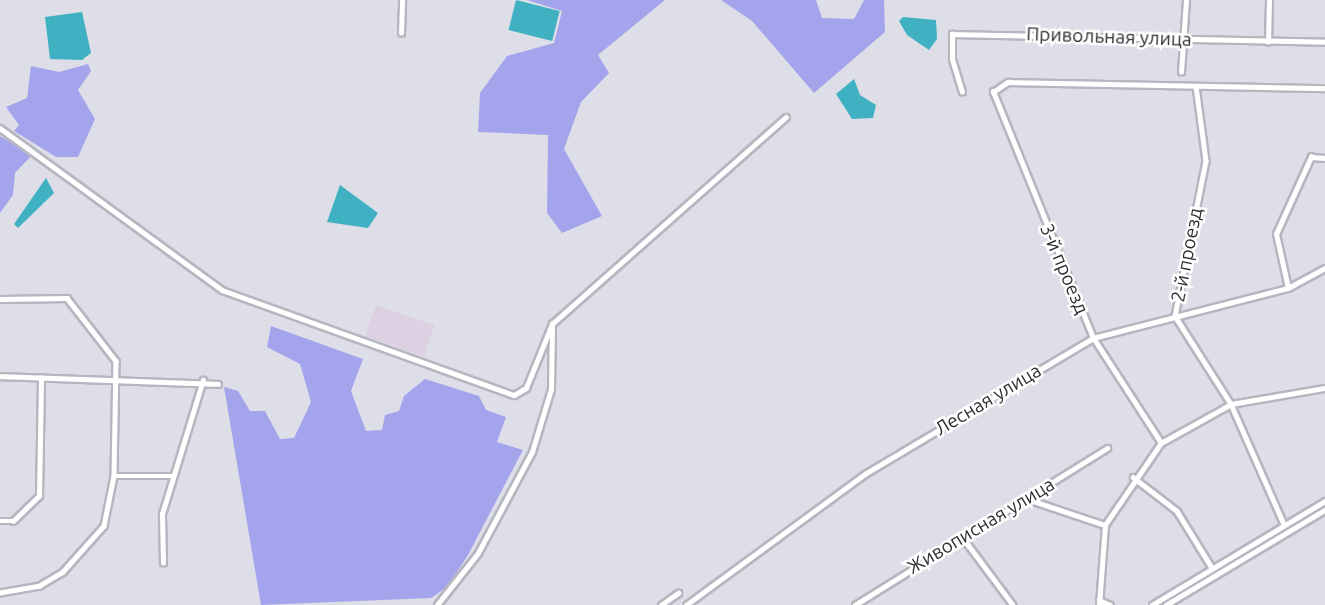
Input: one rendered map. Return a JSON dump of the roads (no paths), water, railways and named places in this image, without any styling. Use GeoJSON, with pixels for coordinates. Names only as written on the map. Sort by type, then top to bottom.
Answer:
{"type":"FeatureCollection","features":[{"type":"Feature","properties":{"kind":"street"},"geometry":{"type":"LineString","coordinates":[[401,33],[402,0]]}},
{"type":"Feature","properties":{"kind":"street"},"geometry":{"type":"LineString","coordinates":[[1181,72],[1186,0]]}},
{"type":"Feature","properties":{"kind":"street"},"geometry":{"type":"LineString","coordinates":[[1268,42],[1269,0]]}},
{"type":"Feature","properties":{"kind":"street","name":"Привольная улица"},"geometry":{"type":"LineString","coordinates":[[962,92],[952,60],[953,34],[1325,42]]}},
{"type":"Feature","properties":{"kind":"street","name":"3-й проезд"},"geometry":{"type":"LineString","coordinates":[[1161,443],[1093,338],[993,92],[996,84],[1196,86]]}},
{"type":"Feature","properties":{"kind":"street"},"geometry":{"type":"LineString","coordinates":[[1196,86],[1325,88]]}},
{"type":"Feature","properties":{"kind":"street","name":"2-й проезд"},"geometry":{"type":"LineString","coordinates":[[1196,86],[1206,161],[1175,316],[1231,404],[1284,524]]}},
{"type":"Feature","properties":{"kind":"street"},"geometry":{"type":"LineString","coordinates":[[0,128],[222,290],[514,395],[526,388],[552,324],[786,117]]}},
{"type":"Feature","properties":{"kind":"street"},"geometry":{"type":"LineString","coordinates":[[1289,288],[1276,234],[1311,158],[1325,158]]}},
{"type":"Feature","properties":{"kind":"street","name":"Лесная улица"},"geometry":{"type":"LineString","coordinates":[[686,605],[866,474],[1093,338],[1289,288],[1325,268]]}},
{"type":"Feature","properties":{"kind":"street"},"geometry":{"type":"LineString","coordinates":[[0,299],[72,301],[116,361],[114,476],[104,526],[88,551],[40,586],[0,593]]}},
{"type":"Feature","properties":{"kind":"street"},"geometry":{"type":"LineString","coordinates":[[437,605],[478,553],[532,452],[551,390],[552,324]]}},
{"type":"Feature","properties":{"kind":"street"},"geometry":{"type":"LineString","coordinates":[[0,376],[204,380],[218,384]]}},
{"type":"Feature","properties":{"kind":"street"},"geometry":{"type":"LineString","coordinates":[[0,521],[13,521],[39,496],[41,378]]}},
{"type":"Feature","properties":{"kind":"street"},"geometry":{"type":"LineString","coordinates":[[163,563],[162,514],[171,476],[204,380]]}},
{"type":"Feature","properties":{"kind":"street"},"geometry":{"type":"LineString","coordinates":[[1110,605],[1099,602],[1105,525],[1133,477],[1161,443],[1231,404],[1325,388]]}},
{"type":"Feature","properties":{"kind":"street","name":"Живописная улица"},"geometry":{"type":"LineString","coordinates":[[855,605],[1107,448]]}},
{"type":"Feature","properties":{"kind":"street"},"geometry":{"type":"LineString","coordinates":[[114,476],[171,476]]}},
{"type":"Feature","properties":{"kind":"street"},"geometry":{"type":"LineString","coordinates":[[1133,477],[1177,511],[1212,566]]}},
{"type":"Feature","properties":{"kind":"street"},"geometry":{"type":"LineString","coordinates":[[1026,499],[1105,525]]}},
{"type":"Feature","properties":{"kind":"street"},"geometry":{"type":"LineString","coordinates":[[1152,605],[1212,566],[1325,501]]}},
{"type":"Feature","properties":{"kind":"street"},"geometry":{"type":"LineString","coordinates":[[1166,605],[1325,510]]}},
{"type":"Feature","properties":{"kind":"street"},"geometry":{"type":"LineString","coordinates":[[964,539],[1013,605]]}},
{"type":"Feature","properties":{"kind":"street"},"geometry":{"type":"LineString","coordinates":[[661,605],[678,593]]}}]}
